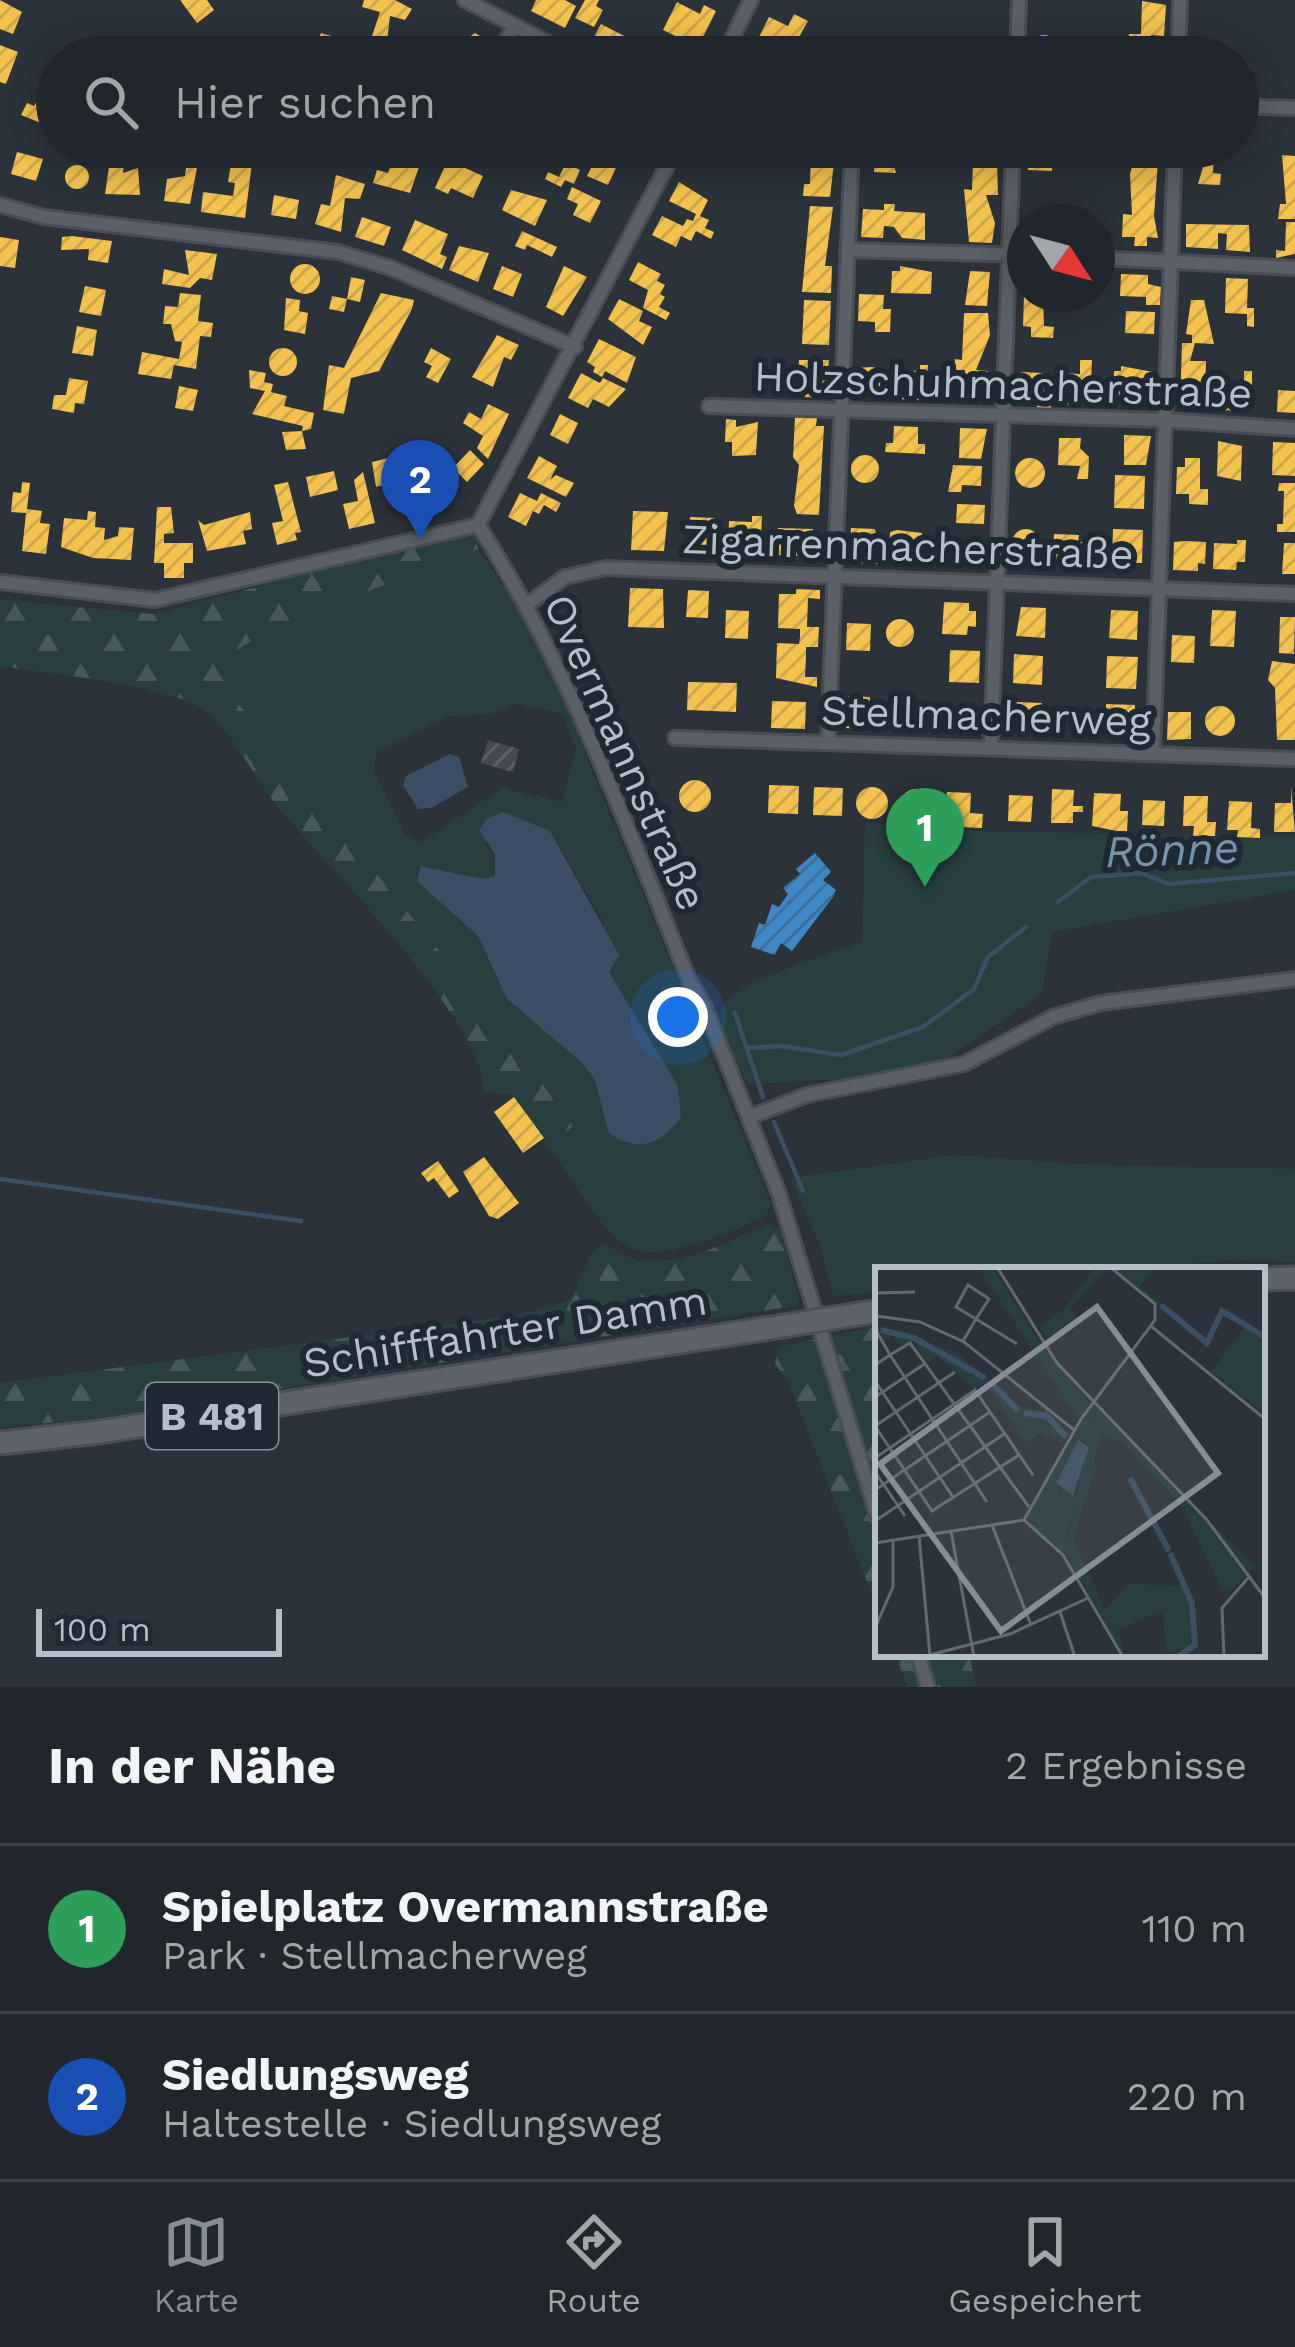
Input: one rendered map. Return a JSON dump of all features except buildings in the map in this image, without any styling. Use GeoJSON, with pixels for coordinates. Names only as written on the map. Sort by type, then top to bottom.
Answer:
{"type":"FeatureCollection","features":[{"type":"Feature","properties":{"kind":"main road"},"geometry":{"type":"LineString","coordinates":[[1265,1279],[1295,1278]]}},
{"type":"Feature","properties":{"kind":"main road","name":"Schifffahrter Damm"},"geometry":{"type":"LineString","coordinates":[[0,1442],[192,1419],[875,1311]]}},
{"type":"Feature","properties":{"kind":"street"},"geometry":{"type":"LineString","coordinates":[[465,0],[535,36]]}},
{"type":"Feature","properties":{"kind":"street"},"geometry":{"type":"LineString","coordinates":[[733,36],[751,0]]}},
{"type":"Feature","properties":{"kind":"street"},"geometry":{"type":"LineString","coordinates":[[1018,36],[1019,0]]}},
{"type":"Feature","properties":{"kind":"street"},"geometry":{"type":"LineString","coordinates":[[1179,36],[1180,0]]}},
{"type":"Feature","properties":{"kind":"street"},"geometry":{"type":"LineString","coordinates":[[509,36],[515,26]]}},
{"type":"Feature","properties":{"kind":"street"},"geometry":{"type":"LineString","coordinates":[[1259,107],[1295,108]]}},
{"type":"Feature","properties":{"kind":"street"},"geometry":{"type":"LineString","coordinates":[[0,582],[155,600],[478,525],[666,168]]}},
{"type":"Feature","properties":{"kind":"street"},"geometry":{"type":"LineString","coordinates":[[829,742],[851,168]]}},
{"type":"Feature","properties":{"kind":"street"},"geometry":{"type":"LineString","coordinates":[[1011,204],[1012,168]]}},
{"type":"Feature","properties":{"kind":"street"},"geometry":{"type":"LineString","coordinates":[[1153,754],[1174,168]]}},
{"type":"Feature","properties":{"kind":"street"},"geometry":{"type":"LineString","coordinates":[[0,205],[44,217],[338,252],[391,268],[575,347]]}},
{"type":"Feature","properties":{"kind":"street"},"geometry":{"type":"LineString","coordinates":[[847,250],[1007,254]]}},
{"type":"Feature","properties":{"kind":"street"},"geometry":{"type":"LineString","coordinates":[[1115,259],[1295,268]]}},
{"type":"Feature","properties":{"kind":"street"},"geometry":{"type":"LineString","coordinates":[[992,748],[1007,300]]}},
{"type":"Feature","properties":{"kind":"street","name":"Holzschuhmacherstraße"},"geometry":{"type":"LineString","coordinates":[[709,406],[1164,420],[1295,429]]}},
{"type":"Feature","properties":{"kind":"street","name":"Overmannstraße"},"geometry":{"type":"LineString","coordinates":[[478,525],[528,604],[568,682],[749,1117],[826,1344],[875,1508]]}},
{"type":"Feature","properties":{"kind":"street","name":"Zigarrenmacherstraße"},"geometry":{"type":"LineString","coordinates":[[528,604],[565,578],[606,568],[1295,594]]}},
{"type":"Feature","properties":{"kind":"street","name":"Stellmacherweg"},"geometry":{"type":"LineString","coordinates":[[675,738],[1295,759]]}},
{"type":"Feature","properties":{"kind":"street"},"geometry":{"type":"LineString","coordinates":[[749,1117],[807,1095],[964,1064],[1053,1018],[1101,1003],[1295,979]]}},
{"type":"Feature","properties":{"kind":"street"},"geometry":{"type":"LineString","coordinates":[[919,1657],[928,1687]]}},
{"type":"Feature","properties":{"kind":"green space"},"geometry":{"type":"Polygon","coordinates":[[[474,530],[478,549],[271,628],[225,658],[224,686],[503,1029],[572,1125],[555,1156],[514,1095],[483,1092],[477,1062],[432,986],[277,806],[205,711],[138,687],[0,666],[0,600],[154,614],[474,530]]]}},
{"type":"Feature","properties":{"kind":"green space"},"geometry":{"type":"Polygon","coordinates":[[[478,549],[525,620],[564,695],[771,1204],[766,1216],[695,1244],[655,1252],[624,1244],[604,1225],[555,1156],[571,1125],[503,1029],[224,686],[225,658],[271,628],[478,549]],[[514,703],[491,714],[449,716],[376,753],[374,771],[406,836],[421,842],[503,788],[562,802],[576,749],[563,714],[514,703]],[[503,812],[486,844],[499,867],[495,876],[483,879],[422,866],[417,881],[478,936],[507,999],[581,1062],[595,1080],[610,1133],[678,1086],[609,972],[603,921],[550,831],[503,812]]]}},
{"type":"Feature","properties":{"kind":"green space"},"geometry":{"type":"Polygon","coordinates":[[[865,823],[977,831],[1295,837],[1295,890],[1052,932],[1042,994],[943,1061],[843,1079],[747,1084],[726,1040],[721,1013],[727,1002],[760,980],[862,942],[865,823]]]}},
{"type":"Feature","properties":{"kind":"green space"},"geometry":{"type":"Polygon","coordinates":[[[954,1155],[1094,1165],[1295,1169],[1295,1262],[875,1267],[875,1292],[834,1296],[819,1243],[790,1178],[954,1155]]]}},
{"type":"Feature","properties":{"kind":"green space"},"geometry":{"type":"Polygon","coordinates":[[[768,1224],[780,1229],[800,1305],[85,1420],[0,1427],[0,1383],[520,1315],[570,1300],[593,1251],[605,1243],[623,1255],[664,1261],[707,1250],[768,1224]]]}},
{"type":"Feature","properties":{"kind":"green space"},"geometry":{"type":"Polygon","coordinates":[[[875,1327],[875,1602],[788,1381],[775,1364],[778,1347],[875,1327]]]}},
{"type":"Feature","properties":{"kind":"green space"},"geometry":{"type":"Polygon","coordinates":[[[896,1657],[970,1657],[976,1687],[908,1687],[896,1657]]]}},
{"type":"Feature","properties":{"kind":"water"},"geometry":{"type":"Polygon","coordinates":[[[450,754],[459,757],[468,787],[431,808],[418,809],[403,785],[406,776],[450,754]]]}},
{"type":"Feature","properties":{"kind":"water"},"geometry":{"type":"Polygon","coordinates":[[[503,812],[550,831],[619,955],[609,972],[678,1086],[681,1117],[666,1134],[649,1143],[630,1143],[609,1133],[595,1080],[581,1062],[507,999],[478,936],[417,881],[421,866],[483,879],[495,876],[495,854],[479,830],[488,818],[503,812]]]}},
{"type":"Feature","properties":{"kind":"waterway","name":"Rönne"},"geometry":{"type":"LineString","coordinates":[[1058,902],[1091,877],[1142,873],[1168,884],[1295,873]]}},
{"type":"Feature","properties":{"kind":"waterway","name":"Rönne"},"geometry":{"type":"LineString","coordinates":[[749,1048],[782,1046],[841,1055],[923,1027],[974,989],[988,957],[1026,927]]}},
{"type":"Feature","properties":{"kind":"waterway","name":"Rönne"},"geometry":{"type":"LineString","coordinates":[[735,1013],[763,1097]]}},
{"type":"Feature","properties":{"kind":"waterway","name":"Rönne"},"geometry":{"type":"LineString","coordinates":[[774,1122],[803,1191]]}},
{"type":"Feature","properties":{"kind":"waterway"},"geometry":{"type":"LineString","coordinates":[[0,1179],[301,1221]]}},
{"type":"Feature","properties":{"kind":"place","name":"Siedlungsweg"},"geometry":{"type":"Point","coordinates":[420,539]}},
{"type":"Feature","properties":{"kind":"place","name":"Spielplatz Overmannstraße"},"geometry":{"type":"Point","coordinates":[925,887]}}]}
